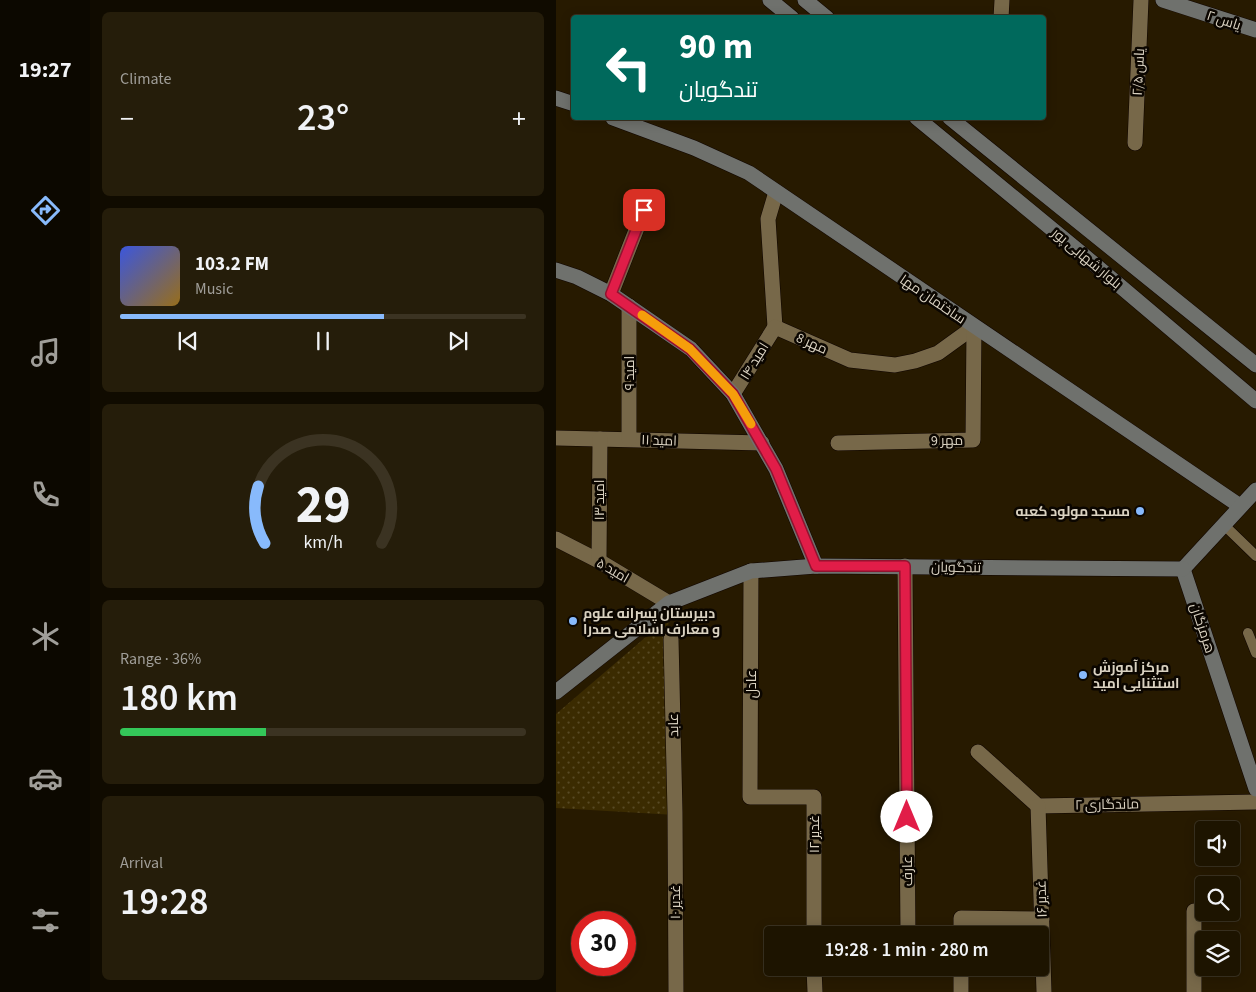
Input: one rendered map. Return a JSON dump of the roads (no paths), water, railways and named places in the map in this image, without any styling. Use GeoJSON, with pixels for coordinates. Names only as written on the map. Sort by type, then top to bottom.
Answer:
{"type":"FeatureCollection","features":[{"type":"Feature","properties":{"kind":"street"},"geometry":{"type":"LineString","coordinates":[[770,0],[788,15]]}},
{"type":"Feature","properties":{"kind":"street"},"geometry":{"type":"LineString","coordinates":[[805,0],[823,15]]}},
{"type":"Feature","properties":{"kind":"street"},"geometry":{"type":"LineString","coordinates":[[1001,15],[1002,0]]}},
{"type":"Feature","properties":{"kind":"street","name":"یاس ۲/۵"},"geometry":{"type":"LineString","coordinates":[[1134,143],[1141,0]]}},
{"type":"Feature","properties":{"kind":"street","name":"یاس ۲"},"geometry":{"type":"LineString","coordinates":[[1164,0],[1256,30]]}},
{"type":"Feature","properties":{"kind":"street"},"geometry":{"type":"LineString","coordinates":[[556,98],[571,103]]}},
{"type":"Feature","properties":{"kind":"street","name":"ساختمان مها"},"geometry":{"type":"LineString","coordinates":[[618,120],[694,148],[749,173],[1240,506]]}},
{"type":"Feature","properties":{"kind":"street","name":"بلوار شهابی پور"},"geometry":{"type":"LineString","coordinates":[[919,120],[1082,253],[1256,401]]}},
{"type":"Feature","properties":{"kind":"street","name":"بلوار شهابی پور"},"geometry":{"type":"LineString","coordinates":[[952,120],[1256,366]]}},
{"type":"Feature","properties":{"kind":"street"},"geometry":{"type":"LineString","coordinates":[[775,327],[768,219],[776,192]]}},
{"type":"Feature","properties":{"kind":"street"},"geometry":{"type":"LineString","coordinates":[[611,294],[644,210]]}},
{"type":"Feature","properties":{"kind":"street"},"geometry":{"type":"LineString","coordinates":[[1082,253],[1097,237]]}},
{"type":"Feature","properties":{"kind":"street"},"geometry":{"type":"LineString","coordinates":[[556,270],[577,277],[611,294],[629,306],[690,349],[733,394],[776,469],[816,566]]}},
{"type":"Feature","properties":{"kind":"street","name":"امید ۹"},"geometry":{"type":"LineString","coordinates":[[629,306],[629,439]]}},
{"type":"Feature","properties":{"kind":"street","name":"مهر 8"},"geometry":{"type":"LineString","coordinates":[[775,327],[850,360],[895,365],[938,354],[974,327]]}},
{"type":"Feature","properties":{"kind":"street","name":"امید ۱۴"},"geometry":{"type":"LineString","coordinates":[[733,394],[775,327]]}},
{"type":"Feature","properties":{"kind":"street","name":"مهر 9"},"geometry":{"type":"LineString","coordinates":[[838,443],[973,440],[974,327]]}},
{"type":"Feature","properties":{"kind":"street","name":"امید ۱۱"},"geometry":{"type":"LineString","coordinates":[[556,438],[762,443]]}},
{"type":"Feature","properties":{"kind":"street","name":"امید ۱۳"},"geometry":{"type":"LineString","coordinates":[[599,561],[600,439]]}},
{"type":"Feature","properties":{"kind":"street"},"geometry":{"type":"LineString","coordinates":[[1183,569],[1256,490]]}},
{"type":"Feature","properties":{"kind":"street","name":"امید ۵"},"geometry":{"type":"LineString","coordinates":[[556,539],[599,561],[669,603]]}},
{"type":"Feature","properties":{"kind":"street","name":"تندگویان"},"geometry":{"type":"LineString","coordinates":[[556,692],[669,603],[751,571],[816,566],[1183,569]]}},
{"type":"Feature","properties":{"kind":"street","name":"عارف"},"geometry":{"type":"LineString","coordinates":[[905,566],[908,926]]}},
{"type":"Feature","properties":{"kind":"street","name":"هرمزگان"},"geometry":{"type":"LineString","coordinates":[[1183,569],[1256,789]]}},
{"type":"Feature","properties":{"kind":"street","name":"عادل"},"geometry":{"type":"LineString","coordinates":[[750,797],[751,571]]}},
{"type":"Feature","properties":{"kind":"street","name":"عابد"},"geometry":{"type":"LineString","coordinates":[[671,639],[675,812]]}},
{"type":"Feature","properties":{"kind":"street"},"geometry":{"type":"LineString","coordinates":[[978,752],[1038,806]]}},
{"type":"Feature","properties":{"kind":"street","name":"غدیر ۱۲"},"geometry":{"type":"LineString","coordinates":[[750,797],[814,797],[814,926]]}},
{"type":"Feature","properties":{"kind":"street","name":"ماندگاری ۲"},"geometry":{"type":"LineString","coordinates":[[1038,806],[1256,802]]}},
{"type":"Feature","properties":{"kind":"street","name":"غدیر ۱۶"},"geometry":{"type":"LineString","coordinates":[[1038,806],[1044,992]]}},
{"type":"Feature","properties":{"kind":"street","name":"غدیر ۱۰"},"geometry":{"type":"LineString","coordinates":[[675,812],[676,992]]}},
{"type":"Feature","properties":{"kind":"street"},"geometry":{"type":"LineString","coordinates":[[1194,911],[1194,992]]}},
{"type":"Feature","properties":{"kind":"street"},"geometry":{"type":"LineString","coordinates":[[961,926],[961,918],[1042,919]]}},
{"type":"Feature","properties":{"kind":"street"},"geometry":{"type":"LineString","coordinates":[[814,976],[815,992]]}},
{"type":"Feature","properties":{"kind":"street"},"geometry":{"type":"LineString","coordinates":[[961,976],[961,992]]}},
{"type":"Feature","properties":{"kind":"lane"},"geometry":{"type":"LineString","coordinates":[[1223,524],[1256,556]]}},
{"type":"Feature","properties":{"kind":"lane"},"geometry":{"type":"LineString","coordinates":[[1248,633],[1256,653]]}},
{"type":"Feature","properties":{"kind":"place","name":"مسجد مولود کعبه"},"geometry":{"type":"Point","coordinates":[1140,511]}},
{"type":"Feature","properties":{"kind":"place","name":"دبیرستان پسرانه علوم و معارف اسلامی صدرا"},"geometry":{"type":"Point","coordinates":[573,621]}},
{"type":"Feature","properties":{"kind":"place","name":"مرکز آموزش استثنایی امید"},"geometry":{"type":"Point","coordinates":[1083,675]}}]}
